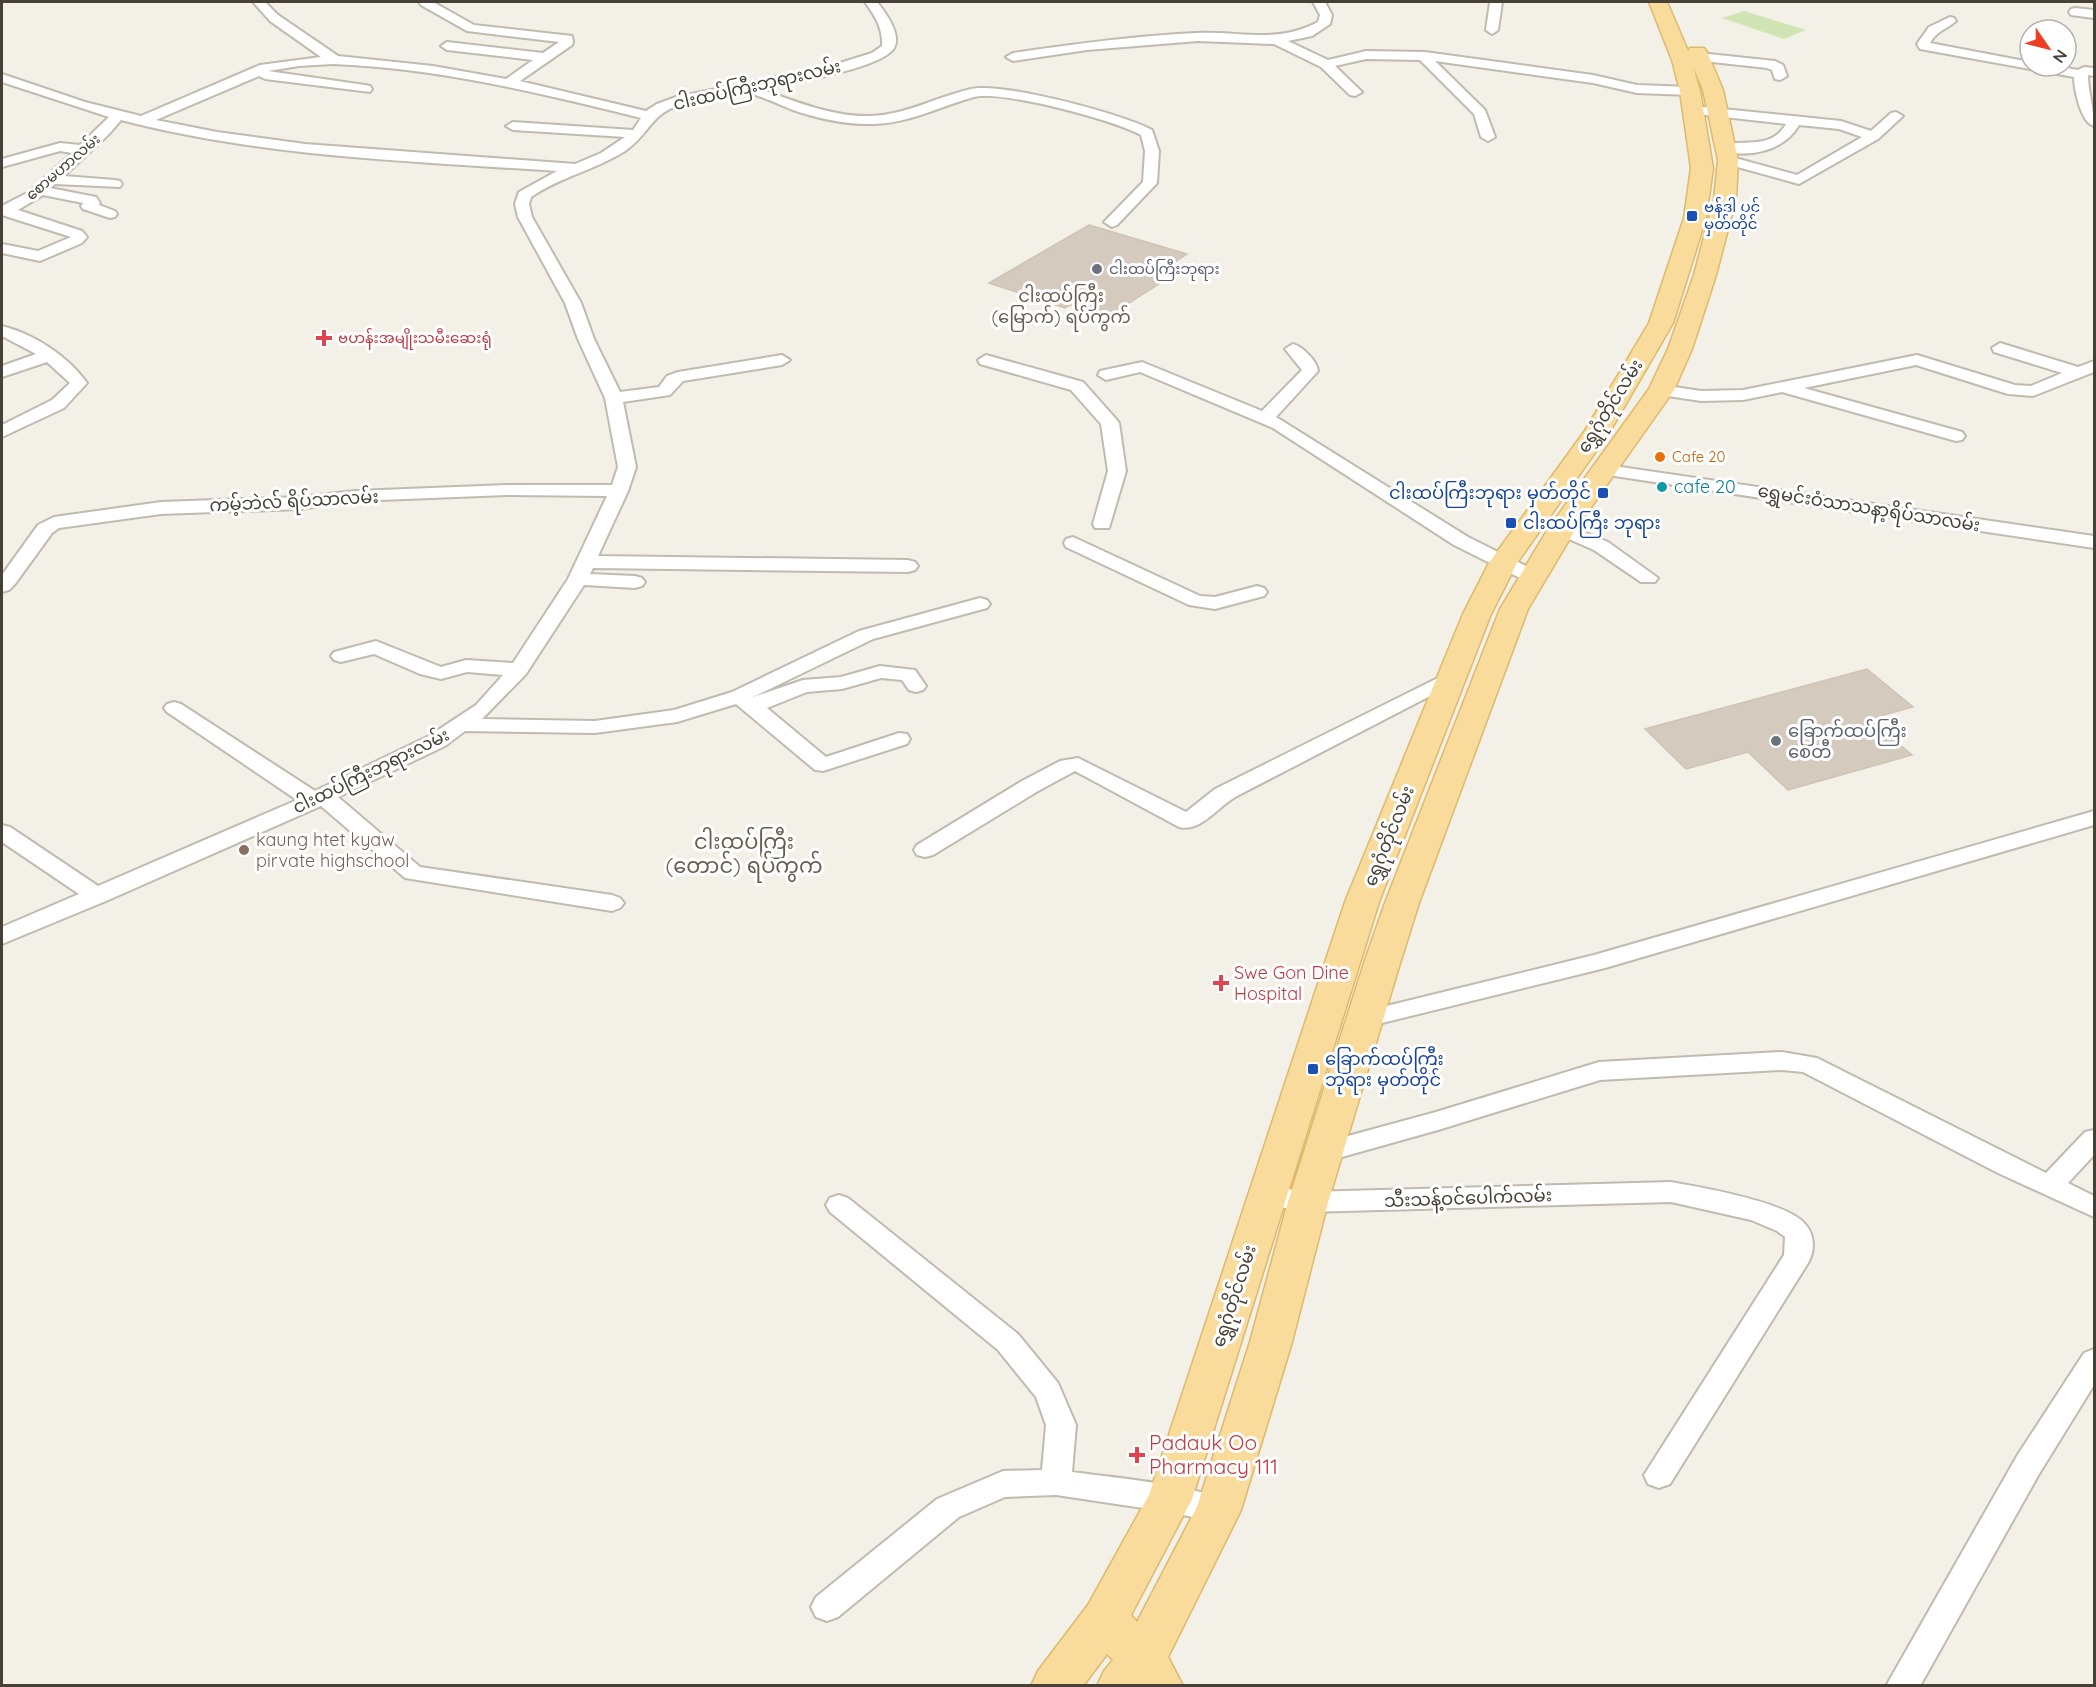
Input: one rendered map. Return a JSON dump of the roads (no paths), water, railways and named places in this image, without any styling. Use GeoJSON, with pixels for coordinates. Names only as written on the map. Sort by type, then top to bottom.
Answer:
{"type":"FeatureCollection","features":[{"type":"Feature","properties":{"kind":"main road","name":"ရွှေဂုံတိုင်လမ်း"},"geometry":{"type":"LineString","coordinates":[[1141,1676],[1220,1510],[1271,1342],[1308,1202],[1402,903],[1514,609],[1518,570],[1661,323],[1695,218],[1702,168],[1692,101],[1682,60],[1658,2]]}},
{"type":"Feature","properties":{"kind":"main road","name":"ရွှေဂုံတိုင်လမ်း"},"geometry":{"type":"LineString","coordinates":[[1055,1686],[1104,1620],[1170,1499],[1364,895],[1477,614],[1518,570],[1562,529],[1607,470],[1661,390],[1680,349],[1705,275],[1725,199],[1727,154],[1713,90],[1675,2]]}},
{"type":"Feature","properties":{"kind":"main road"},"geometry":{"type":"LineString","coordinates":[[1282,1145],[1324,1152]]}},
{"type":"Feature","properties":{"kind":"main road"},"geometry":{"type":"LineString","coordinates":[[1104,1620],[1141,1676]]}},
{"type":"Feature","properties":{"kind":"street"},"geometry":{"type":"LineString","coordinates":[[259,2],[274,18],[333,59]]}},
{"type":"Feature","properties":{"kind":"street"},"geometry":{"type":"LineString","coordinates":[[425,2],[471,28],[567,39],[567,42],[510,82]]}},
{"type":"Feature","properties":{"kind":"street","name":"ငါးထပ်ကြီးဘုရားလမ်း"},"geometry":{"type":"LineString","coordinates":[[2,936],[318,798],[437,741],[483,710],[519,670],[581,571],[619,491],[627,467],[614,398],[573,303],[525,217],[522,204],[524,195],[531,189],[573,168],[604,157],[637,134],[649,116],[673,103],[845,66],[873,58],[886,51],[889,32],[881,14],[871,2]]}},
{"type":"Feature","properties":{"kind":"street"},"geometry":{"type":"LineString","coordinates":[[1012,57],[1087,46],[1198,37],[1276,40],[1307,33],[1324,24],[1326,15],[1319,2]]}},
{"type":"Feature","properties":{"kind":"street"},"geometry":{"type":"LineString","coordinates":[[1492,30],[1496,2]]}},
{"type":"Feature","properties":{"kind":"street"},"geometry":{"type":"LineString","coordinates":[[1945,6],[1950,21],[1948,41],[1961,52]]}},
{"type":"Feature","properties":{"kind":"street"},"geometry":{"type":"LineString","coordinates":[[2075,12],[2094,14]]}},
{"type":"Feature","properties":{"kind":"street"},"geometry":{"type":"LineString","coordinates":[[1950,21],[1934,28],[1927,35],[1923,44],[1932,48],[2018,63]]}},
{"type":"Feature","properties":{"kind":"street"},"geometry":{"type":"LineString","coordinates":[[416,67],[471,28]]}},
{"type":"Feature","properties":{"kind":"street"},"geometry":{"type":"LineString","coordinates":[[1276,40],[1326,64],[1355,92]]}},
{"type":"Feature","properties":{"kind":"street"},"geometry":{"type":"LineString","coordinates":[[439,51],[544,57]]}},
{"type":"Feature","properties":{"kind":"street"},"geometry":{"type":"LineString","coordinates":[[1326,64],[1366,55],[1425,56],[1593,79],[1692,101],[1719,112],[1841,125],[1873,136]]}},
{"type":"Feature","properties":{"kind":"street"},"geometry":{"type":"LineString","coordinates":[[1425,56],[1428,62],[1480,113],[1488,137]]}},
{"type":"Feature","properties":{"kind":"street"},"geometry":{"type":"LineString","coordinates":[[1699,57],[1770,64],[1778,68],[1780,76]]}},
{"type":"Feature","properties":{"kind":"street"},"geometry":{"type":"LineString","coordinates":[[144,120],[280,64],[333,59],[416,67],[510,82],[649,116]]}},
{"type":"Feature","properties":{"kind":"street"},"geometry":{"type":"LineString","coordinates":[[2091,72],[2081,91],[2094,122]]}},
{"type":"Feature","properties":{"kind":"street"},"geometry":{"type":"LineString","coordinates":[[253,74],[364,89]]}},
{"type":"Feature","properties":{"kind":"street"},"geometry":{"type":"LineString","coordinates":[[2,78],[118,114],[217,136],[288,145],[573,168]]}},
{"type":"Feature","properties":{"kind":"street"},"geometry":{"type":"LineString","coordinates":[[742,87],[800,108],[834,117],[869,120],[906,116],[981,91],[1055,104],[1133,125],[1147,133],[1150,142],[1152,151],[1150,183],[1112,222]]}},
{"type":"Feature","properties":{"kind":"street","name":"စောမဟာလမ်း"},"geometry":{"type":"LineString","coordinates":[[2,211],[22,203],[39,190],[104,131],[118,114]]}},
{"type":"Feature","properties":{"kind":"street"},"geometry":{"type":"LineString","coordinates":[[1727,154],[1799,180],[1873,136],[1896,116]]}},
{"type":"Feature","properties":{"kind":"street"},"geometry":{"type":"LineString","coordinates":[[1727,154],[1770,145],[1789,134],[1795,120]]}},
{"type":"Feature","properties":{"kind":"street"},"geometry":{"type":"LineString","coordinates":[[513,126],[637,134]]}},
{"type":"Feature","properties":{"kind":"street"},"geometry":{"type":"LineString","coordinates":[[2,163],[60,147],[83,150]]}},
{"type":"Feature","properties":{"kind":"street"},"geometry":{"type":"LineString","coordinates":[[52,179],[115,184]]}},
{"type":"Feature","properties":{"kind":"street"},"geometry":{"type":"LineString","coordinates":[[39,190],[91,200],[93,203],[88,206],[110,214]]}},
{"type":"Feature","properties":{"kind":"street"},"geometry":{"type":"LineString","coordinates":[[2,211],[79,237],[77,240],[40,256],[2,249]]}},
{"type":"Feature","properties":{"kind":"street"},"geometry":{"type":"LineString","coordinates":[[2,331],[12,334],[62,363],[79,383],[58,404],[2,432]]}},
{"type":"Feature","properties":{"kind":"street"},"geometry":{"type":"LineString","coordinates":[[2000,348],[2078,372]]}},
{"type":"Feature","properties":{"kind":"street"},"geometry":{"type":"LineString","coordinates":[[1265,418],[1310,371],[1310,367],[1293,349]]}},
{"type":"Feature","properties":{"kind":"street"},"geometry":{"type":"LineString","coordinates":[[2,372],[49,355]]}},
{"type":"Feature","properties":{"kind":"street"},"geometry":{"type":"LineString","coordinates":[[614,398],[664,391],[678,377],[782,360]]}},
{"type":"Feature","properties":{"kind":"street"},"geometry":{"type":"LineString","coordinates":[[986,360],[1077,386],[1110,423],[1117,471],[1102,524]]}},
{"type":"Feature","properties":{"kind":"street"},"geometry":{"type":"LineString","coordinates":[[1661,390],[1701,396],[1743,395],[1917,360],[2022,391],[2033,391],[2094,366]]}},
{"type":"Feature","properties":{"kind":"street"},"geometry":{"type":"LineString","coordinates":[[1106,375],[1142,367],[1265,418],[1300,436],[1461,541],[1518,570]]}},
{"type":"Feature","properties":{"kind":"street"},"geometry":{"type":"LineString","coordinates":[[1782,387],[1956,436]]}},
{"type":"Feature","properties":{"kind":"street","name":"ရွှေမင်းဝံသာသနာ့ရိပ်သာလမ်း"},"geometry":{"type":"LineString","coordinates":[[1607,470],[2094,542]]}},
{"type":"Feature","properties":{"kind":"street","name":"ကမ့်ဘဲလ် ရိပ်သာလမ်း"},"geometry":{"type":"LineString","coordinates":[[2,586],[45,529],[62,522],[161,508],[300,503],[355,496],[507,490],[619,491]]}},
{"type":"Feature","properties":{"kind":"street"},"geometry":{"type":"LineString","coordinates":[[1562,529],[1601,546],[1648,578]]}},
{"type":"Feature","properties":{"kind":"street"},"geometry":{"type":"LineString","coordinates":[[1073,543],[1196,601],[1215,603],[1257,592]]}},
{"type":"Feature","properties":{"kind":"street"},"geometry":{"type":"LineString","coordinates":[[581,571],[908,566]]}},
{"type":"Feature","properties":{"kind":"street"},"geometry":{"type":"LineString","coordinates":[[581,571],[635,582]]}},
{"type":"Feature","properties":{"kind":"street"},"geometry":{"type":"LineString","coordinates":[[746,702],[866,635],[980,604]]}},
{"type":"Feature","properties":{"kind":"street"},"geometry":{"type":"LineString","coordinates":[[341,656],[376,647],[427,670],[441,673],[465,666],[519,670]]}},
{"type":"Feature","properties":{"kind":"street"},"geometry":{"type":"LineString","coordinates":[[463,725],[595,727],[677,716],[746,702],[802,686],[842,683],[880,672],[908,674],[916,686]]}},
{"type":"Feature","properties":{"kind":"street"},"geometry":{"type":"LineString","coordinates":[[925,850],[1068,765],[1078,764],[1187,822],[1223,794],[1454,676]]}},
{"type":"Feature","properties":{"kind":"street"},"geometry":{"type":"LineString","coordinates":[[746,702],[823,765],[899,739]]}},
{"type":"Feature","properties":{"kind":"street"},"geometry":{"type":"LineString","coordinates":[[174,708],[318,798],[413,873],[612,903]]}},
{"type":"Feature","properties":{"kind":"street"},"geometry":{"type":"LineString","coordinates":[[1366,1019],[1597,962],[2094,818]]}},
{"type":"Feature","properties":{"kind":"street"},"geometry":{"type":"LineString","coordinates":[[2,832],[98,896]]}},
{"type":"Feature","properties":{"kind":"street"},"geometry":{"type":"LineString","coordinates":[[1324,1152],[1438,1121],[1599,1071],[1782,1061],[1808,1064],[2094,1207]]}},
{"type":"Feature","properties":{"kind":"street"},"geometry":{"type":"LineString","coordinates":[[2050,1185],[2094,1139]]}},
{"type":"Feature","properties":{"kind":"street","name":"သီးသန့်ဝင်ပေါက်လမ်း"},"geometry":{"type":"LineString","coordinates":[[1266,1196],[1308,1202],[1671,1192],[1710,1199],[1793,1227],[1800,1237],[1798,1256],[1659,1475]]}},
{"type":"Feature","properties":{"kind":"street"},"geometry":{"type":"LineString","coordinates":[[839,1205],[1008,1342],[1048,1391],[1061,1425],[1056,1482]]}},
{"type":"Feature","properties":{"kind":"street"},"geometry":{"type":"LineString","coordinates":[[1902,1686],[2028,1465],[2094,1361]]}},
{"type":"Feature","properties":{"kind":"street"},"geometry":{"type":"LineString","coordinates":[[827,1607],[948,1508],[1003,1484],[1056,1482],[1170,1499],[1220,1510]]}},
{"type":"Feature","properties":{"kind":"place","name":"ဗန်ဒါ ပင် မှတ်တိုင်"},"geometry":{"type":"Point","coordinates":[1692,216]}},
{"type":"Feature","properties":{"kind":"place","name":"ငါးထပ်ကြီးဘုရား"},"geometry":{"type":"Point","coordinates":[1097,269]}},
{"type":"Feature","properties":{"kind":"place","name":"ဗဟန်းအမျိုးသမီးဆေးရုံ"},"geometry":{"type":"Point","coordinates":[324,338]}},
{"type":"Feature","properties":{"kind":"place","name":"Cafe 20"},"geometry":{"type":"Point","coordinates":[1660,457]}},
{"type":"Feature","properties":{"kind":"place","name":"cafe 20"},"geometry":{"type":"Point","coordinates":[1662,487]}},
{"type":"Feature","properties":{"kind":"place","name":"ငါးထပ်ကြီးဘုရား မှတ်တိုင်"},"geometry":{"type":"Point","coordinates":[1603,493]}},
{"type":"Feature","properties":{"kind":"place","name":"ငါးထပ်ကြီး ဘုရား"},"geometry":{"type":"Point","coordinates":[1511,523]}},
{"type":"Feature","properties":{"kind":"place","name":"ခြောက်ထပ်ကြီး စေတီ"},"geometry":{"type":"Point","coordinates":[1776,741]}},
{"type":"Feature","properties":{"kind":"place","name":"kaung htet kyaw pirvate highschool"},"geometry":{"type":"Point","coordinates":[244,850]}},
{"type":"Feature","properties":{"kind":"place","name":"Swe Gon Dine Hospital"},"geometry":{"type":"Point","coordinates":[1221,983]}},
{"type":"Feature","properties":{"kind":"place","name":"ခြောက်ထပ်ကြီး ဘုရား မှတ်တိုင်"},"geometry":{"type":"Point","coordinates":[1313,1069]}},
{"type":"Feature","properties":{"kind":"place","name":"Padauk Oo Pharmacy 111"},"geometry":{"type":"Point","coordinates":[1137,1455]}},
{"type":"Feature","properties":{"kind":"district","name":"ငါးထပ်ကြီး (မြောက်) ရပ်ကွက်"},"geometry":{"type":"Point","coordinates":[1061,306]}},
{"type":"Feature","properties":{"kind":"district","name":"ငါးထပ်ကြီး (တောင်) ရပ်ကွက်"},"geometry":{"type":"Point","coordinates":[744,854]}}]}
